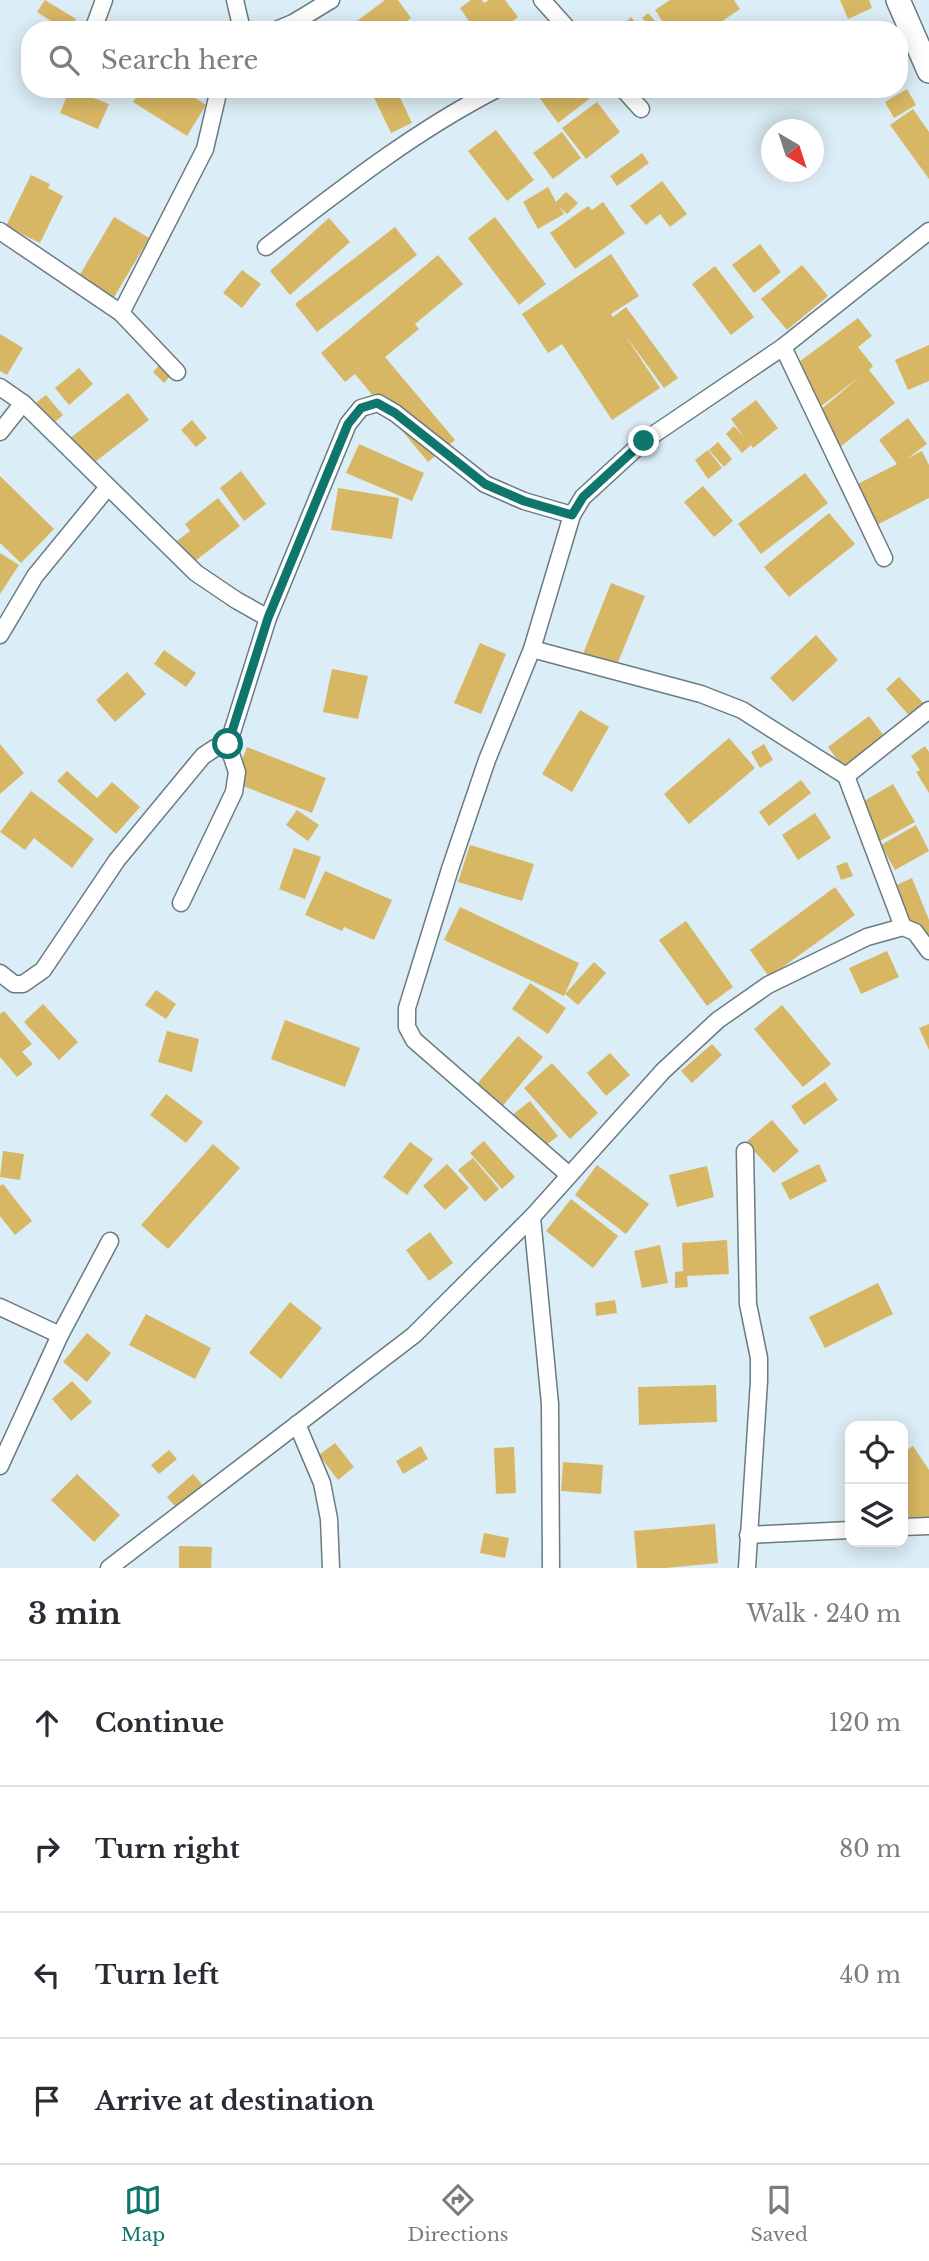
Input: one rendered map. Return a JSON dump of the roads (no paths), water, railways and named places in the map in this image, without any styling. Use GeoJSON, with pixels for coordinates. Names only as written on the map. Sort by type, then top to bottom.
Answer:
{"type":"FeatureCollection","features":[{"type":"Feature","properties":{"kind":"main road"},"geometry":{"type":"LineString","coordinates":[[898,0],[907,21]]}},
{"type":"Feature","properties":{"kind":"main road"},"geometry":{"type":"LineString","coordinates":[[908,23],[929,71]]}},
{"type":"Feature","properties":{"kind":"street"},"geometry":{"type":"LineString","coordinates":[[96,21],[104,0]]}},
{"type":"Feature","properties":{"kind":"street"},"geometry":{"type":"LineString","coordinates":[[235,0],[240,21]]}},
{"type":"Feature","properties":{"kind":"street"},"geometry":{"type":"LineString","coordinates":[[296,21],[331,0]]}},
{"type":"Feature","properties":{"kind":"street"},"geometry":{"type":"LineString","coordinates":[[542,0],[561,21]]}},
{"type":"Feature","properties":{"kind":"street"},"geometry":{"type":"LineString","coordinates":[[121,313],[205,149],[217,98]]}},
{"type":"Feature","properties":{"kind":"street"},"geometry":{"type":"LineString","coordinates":[[266,247],[406,142],[479,98]]}},
{"type":"Feature","properties":{"kind":"street"},"geometry":{"type":"LineString","coordinates":[[631,98],[641,109]]}},
{"type":"Feature","properties":{"kind":"street"},"geometry":{"type":"LineString","coordinates":[[0,231],[121,313],[177,372]]}},
{"type":"Feature","properties":{"kind":"street"},"geometry":{"type":"LineString","coordinates":[[569,1175],[414,1040],[407,1027],[407,1008],[487,761],[532,649],[572,515],[583,497],[644,441],[783,347],[929,231]]}},
{"type":"Feature","properties":{"kind":"street"},"geometry":{"type":"LineString","coordinates":[[783,347],[884,558]]}},
{"type":"Feature","properties":{"kind":"street"},"geometry":{"type":"LineString","coordinates":[[0,387],[23,403],[196,573],[268,618]]}},
{"type":"Feature","properties":{"kind":"street"},"geometry":{"type":"LineString","coordinates":[[0,432],[23,403]]}},
{"type":"Feature","properties":{"kind":"street"},"geometry":{"type":"LineString","coordinates":[[181,903],[234,792],[237,772],[228,744],[268,618],[348,424],[361,408],[377,403],[395,413],[485,484],[524,501],[572,515]]}},
{"type":"Feature","properties":{"kind":"street"},"geometry":{"type":"LineString","coordinates":[[0,635],[35,576],[107,487]]}},
{"type":"Feature","properties":{"kind":"street"},"geometry":{"type":"LineString","coordinates":[[532,649],[701,694],[742,710],[845,776],[903,927]]}},
{"type":"Feature","properties":{"kind":"street"},"geometry":{"type":"LineString","coordinates":[[845,776],[929,710]]}},
{"type":"Feature","properties":{"kind":"street"},"geometry":{"type":"LineString","coordinates":[[0,973],[13,984],[23,984],[43,970],[117,860],[203,757],[215,748],[228,744]]}},
{"type":"Feature","properties":{"kind":"street"},"geometry":{"type":"LineString","coordinates":[[109,1568],[127,1561],[297,1424],[414,1335],[532,1217],[663,1071],[718,1020],[768,985],[867,937],[903,927],[915,932],[929,951]]}},
{"type":"Feature","properties":{"kind":"street"},"geometry":{"type":"LineString","coordinates":[[745,1151],[748,1304],[759,1358],[747,1568]]}},
{"type":"Feature","properties":{"kind":"street"},"geometry":{"type":"LineString","coordinates":[[532,1217],[550,1404],[551,1568]]}},
{"type":"Feature","properties":{"kind":"street"},"geometry":{"type":"LineString","coordinates":[[0,1466],[60,1335],[110,1241]]}},
{"type":"Feature","properties":{"kind":"street"},"geometry":{"type":"LineString","coordinates":[[0,1307],[60,1335]]}},
{"type":"Feature","properties":{"kind":"street"},"geometry":{"type":"LineString","coordinates":[[297,1424],[322,1483],[329,1519],[331,1568]]}},
{"type":"Feature","properties":{"kind":"street"},"geometry":{"type":"LineString","coordinates":[[908,1527],[929,1526]]}},
{"type":"Feature","properties":{"kind":"street"},"geometry":{"type":"LineString","coordinates":[[748,1535],[845,1530]]}}]}
